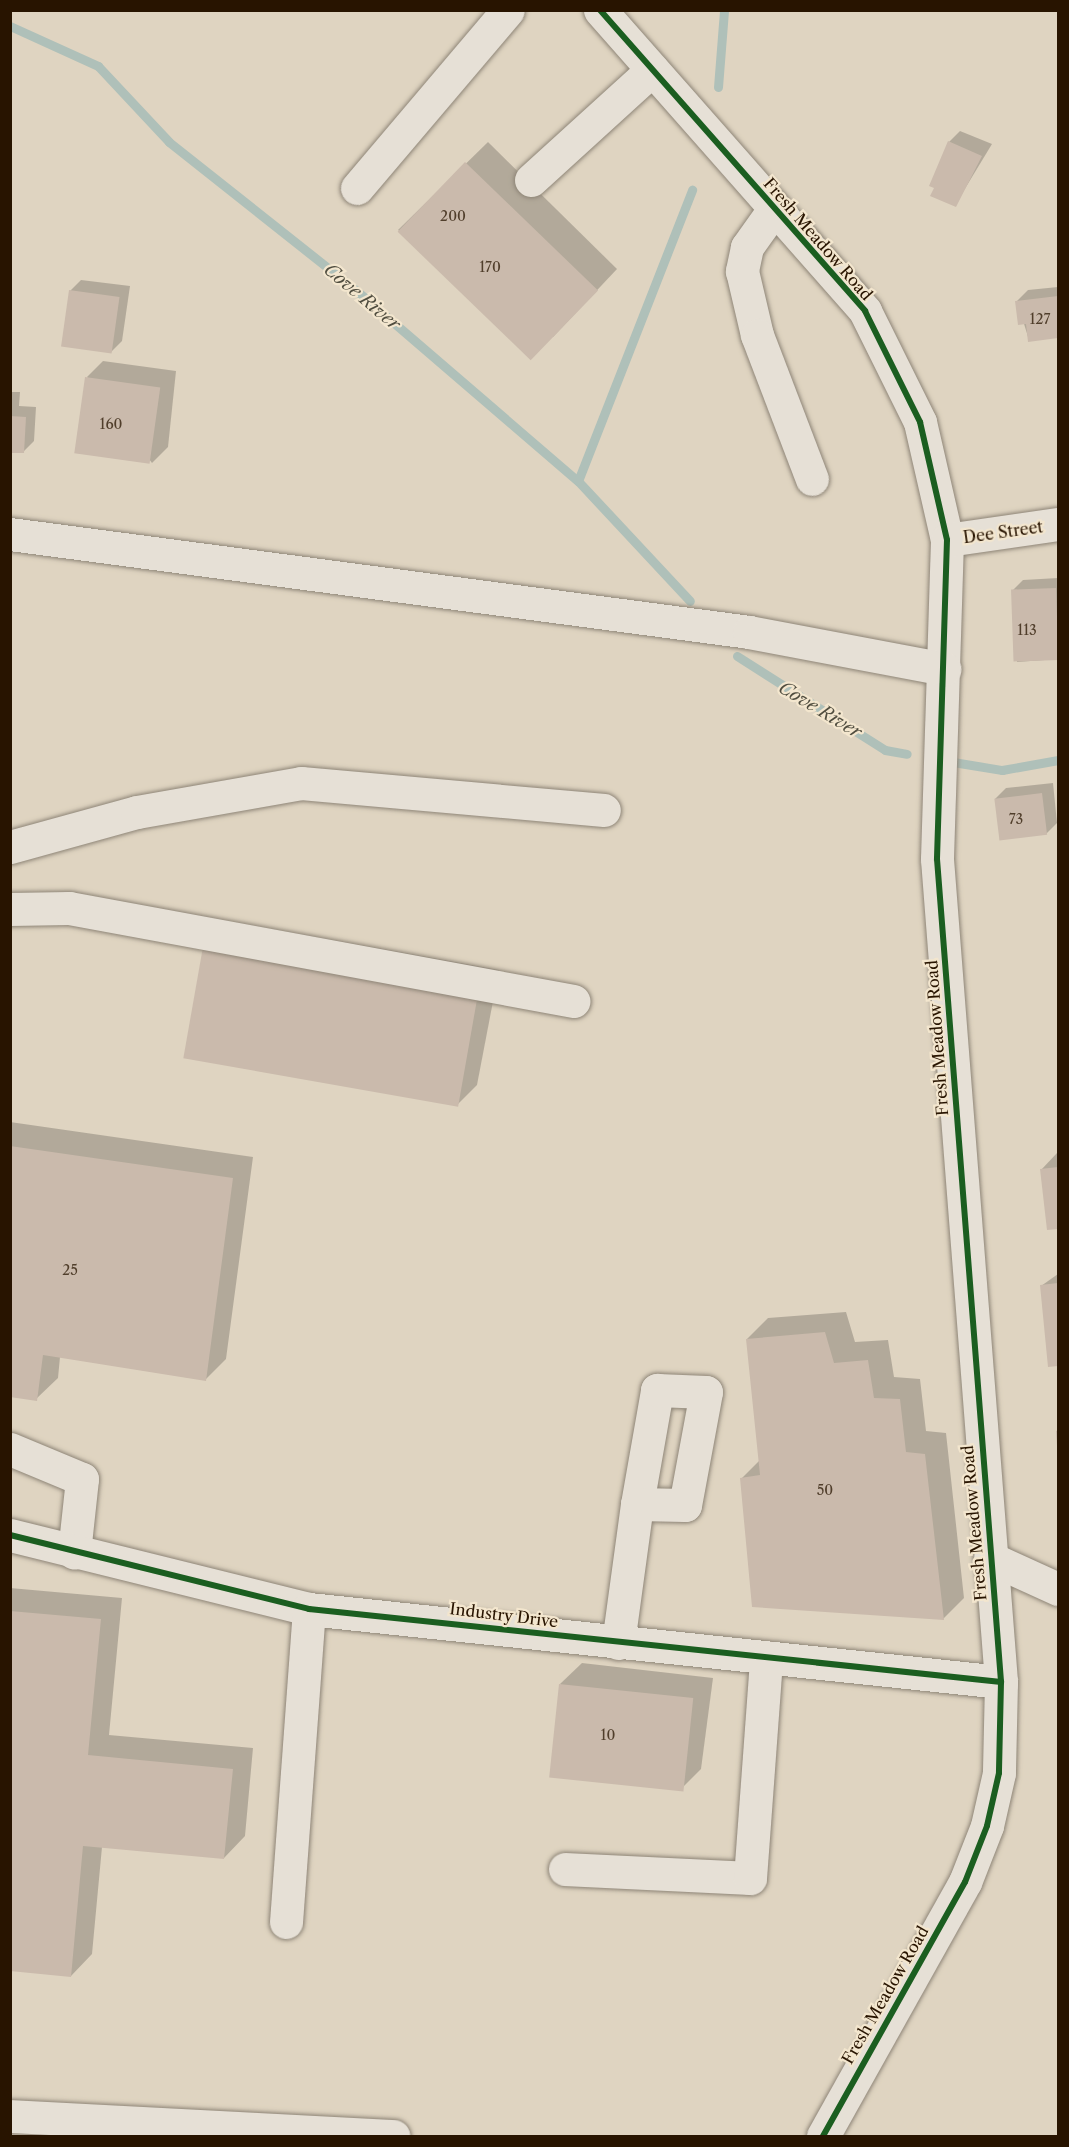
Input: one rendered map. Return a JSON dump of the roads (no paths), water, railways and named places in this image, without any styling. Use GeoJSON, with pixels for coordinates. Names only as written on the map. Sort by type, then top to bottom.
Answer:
{"type":"FeatureCollection","features":[{"type":"Feature","properties":{"kind":"street","name":"Fresh Meadow Road"},"geometry":{"type":"LineString","coordinates":[[600,10],[865,311],[921,422],[946,540],[945,669],[937,859],[1001,1682],[999,1773],[969,1873],[823,2136]]}},
{"type":"Feature","properties":{"kind":"street"},"geometry":{"type":"LineString","coordinates":[[357,188],[501,13]]}},
{"type":"Feature","properties":{"kind":"street"},"geometry":{"type":"LineString","coordinates":[[531,180],[652,70]]}},
{"type":"Feature","properties":{"kind":"street"},"geometry":{"type":"LineString","coordinates":[[774,209],[747,246],[742,272],[757,335],[812,479]]}},
{"type":"Feature","properties":{"kind":"street","name":"Dee Street"},"geometry":{"type":"LineString","coordinates":[[946,540],[1059,524]]}},
{"type":"Feature","properties":{"kind":"street"},"geometry":{"type":"LineString","coordinates":[[10,534],[749,632],[945,669]]}},
{"type":"Feature","properties":{"kind":"street"},"geometry":{"type":"LineString","coordinates":[[10,847],[137,812],[301,783],[604,810]]}},
{"type":"Feature","properties":{"kind":"street"},"geometry":{"type":"LineString","coordinates":[[10,909],[69,908],[573,1001]]}},
{"type":"Feature","properties":{"kind":"street"},"geometry":{"type":"LineString","coordinates":[[10,1449],[82,1479],[74,1553]]}},
{"type":"Feature","properties":{"kind":"street"},"geometry":{"type":"LineString","coordinates":[[618,1643],[638,1504]]}},
{"type":"Feature","properties":{"kind":"street","name":"Industry Drive"},"geometry":{"type":"LineString","coordinates":[[10,1535],[74,1553],[309,1609],[1001,1682]]}},
{"type":"Feature","properties":{"kind":"street"},"geometry":{"type":"LineString","coordinates":[[990,1558],[1059,1589]]}},
{"type":"Feature","properties":{"kind":"street"},"geometry":{"type":"LineString","coordinates":[[286,1922],[309,1609]]}},
{"type":"Feature","properties":{"kind":"street"},"geometry":{"type":"LineString","coordinates":[[564,1869],[750,1878],[766,1658]]}},
{"type":"Feature","properties":{"kind":"street"},"geometry":{"type":"LineString","coordinates":[[10,2116],[393,2136]]}},
{"type":"Feature","properties":{"kind":"waterway"},"geometry":{"type":"LineString","coordinates":[[718,87],[724,10]]}},
{"type":"Feature","properties":{"kind":"waterway","name":"Cove River"},"geometry":{"type":"LineString","coordinates":[[10,26],[98,66],[169,142],[358,292],[578,481],[690,601]]}},
{"type":"Feature","properties":{"kind":"waterway"},"geometry":{"type":"LineString","coordinates":[[578,481],[692,190]]}},
{"type":"Feature","properties":{"kind":"waterway","name":"Cove River"},"geometry":{"type":"LineString","coordinates":[[737,656],[885,750],[907,754]]}},
{"type":"Feature","properties":{"kind":"waterway","name":"Cove River"},"geometry":{"type":"LineString","coordinates":[[953,762],[1002,770],[1058,760]]}}]}
